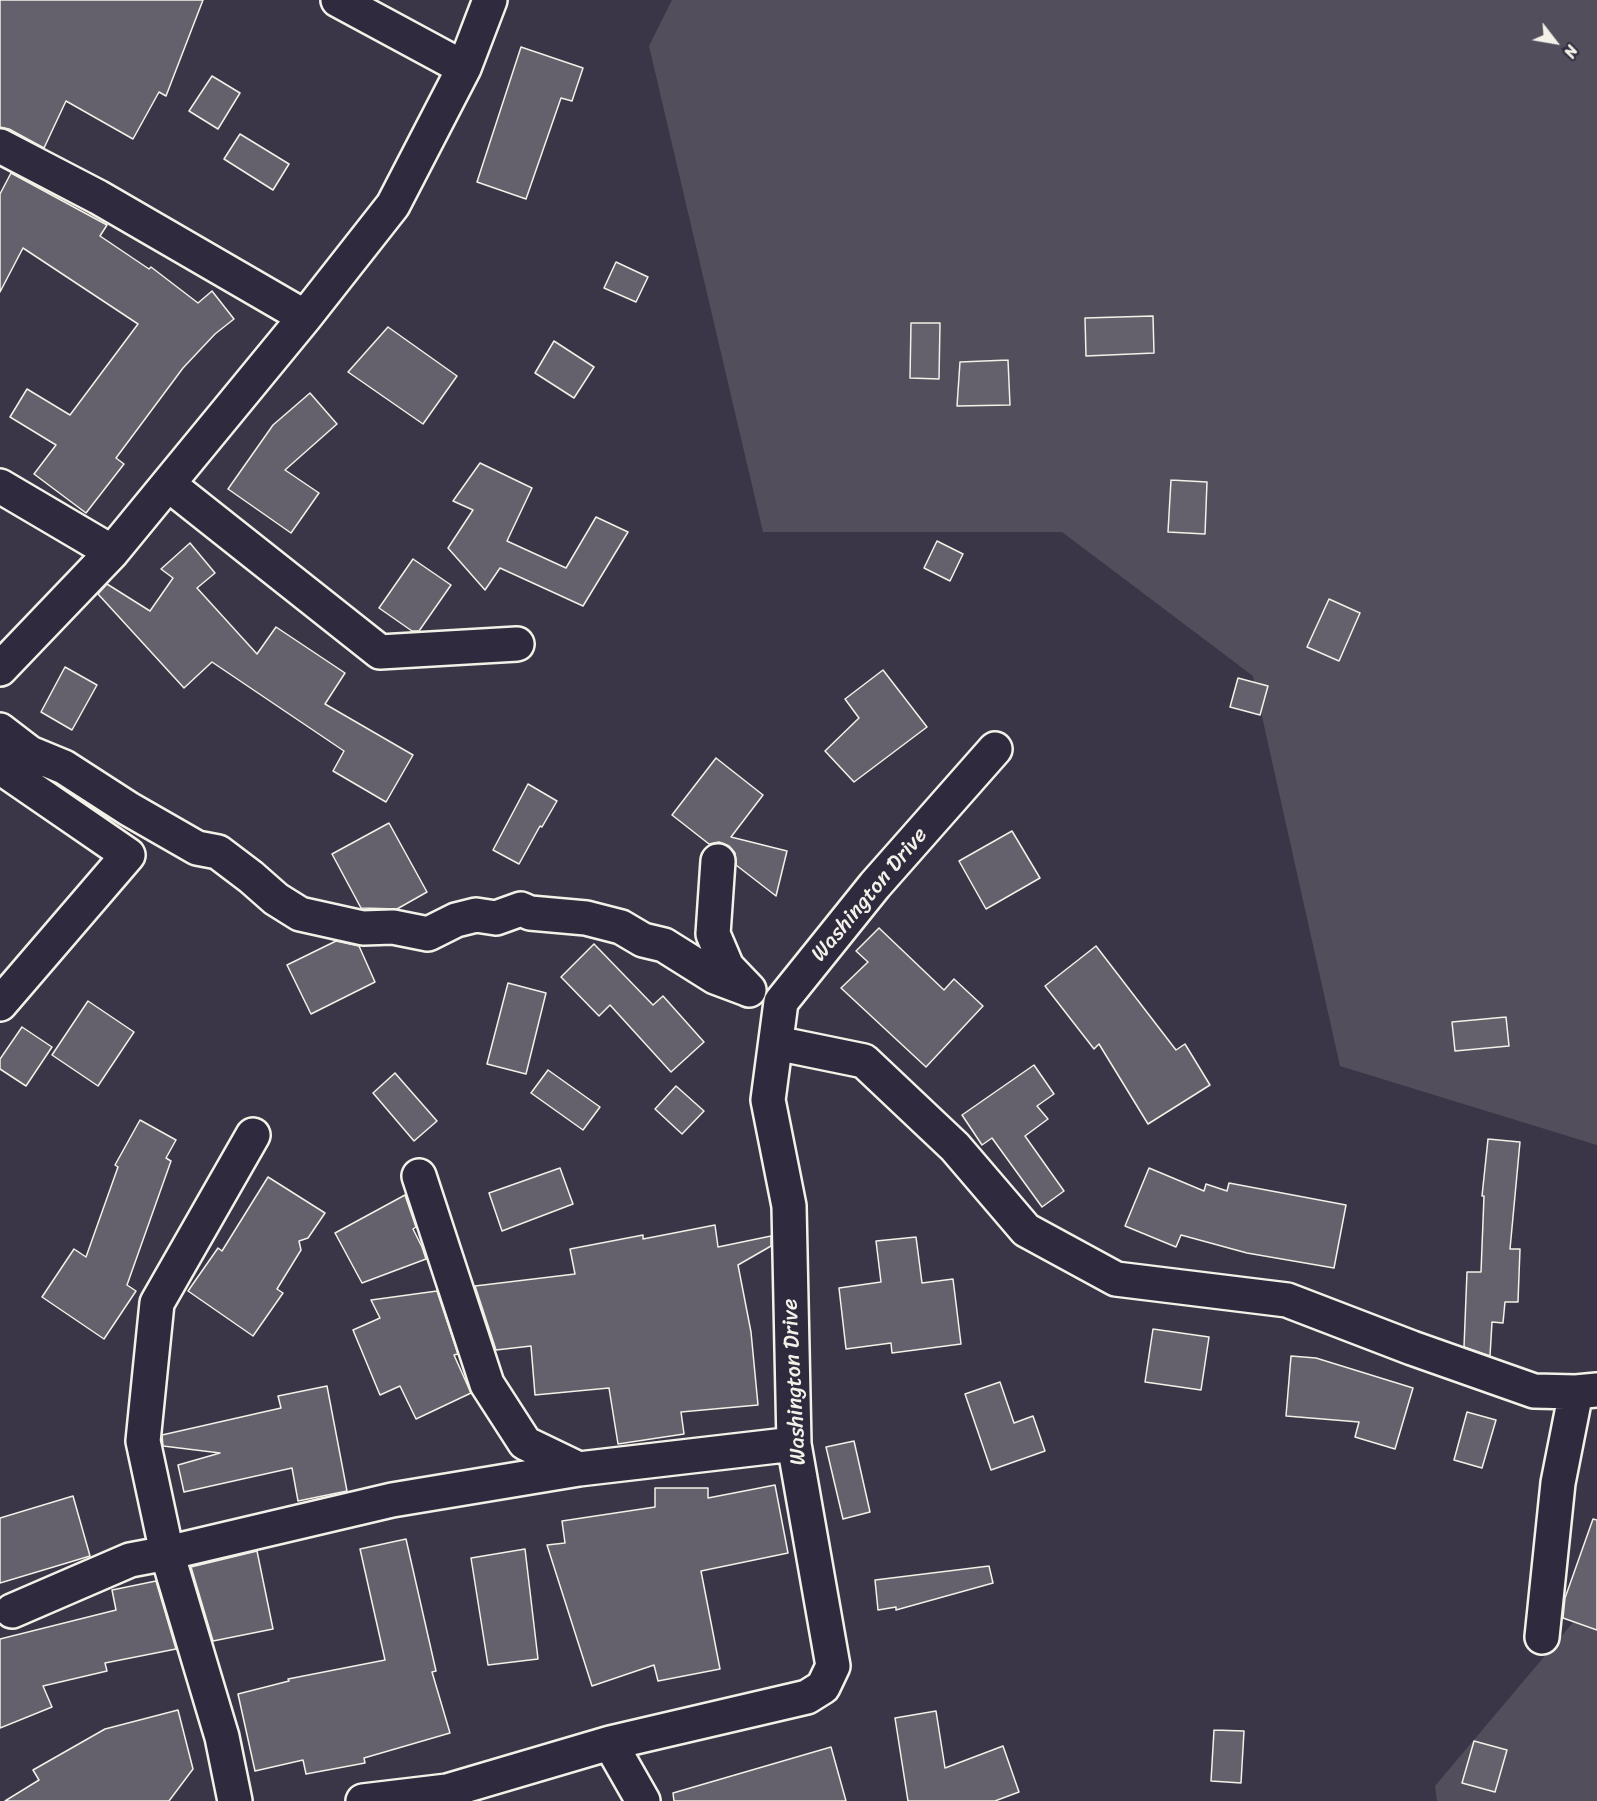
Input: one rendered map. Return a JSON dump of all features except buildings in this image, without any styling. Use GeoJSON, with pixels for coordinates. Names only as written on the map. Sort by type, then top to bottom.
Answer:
{"type":"FeatureCollection","features":[{"type":"Feature","properties":{"kind":"street"},"geometry":{"type":"LineString","coordinates":[[338,0],[464,68]]}},
{"type":"Feature","properties":{"kind":"street"},"geometry":{"type":"LineString","coordinates":[[0,669],[112,552],[305,317],[393,205],[464,68],[490,0]]}},
{"type":"Feature","properties":{"kind":"street"},"geometry":{"type":"LineString","coordinates":[[0,146],[98,197],[305,317]]}},
{"type":"Feature","properties":{"kind":"street"},"geometry":{"type":"LineString","coordinates":[[168,484],[380,652],[517,644]]}},
{"type":"Feature","properties":{"kind":"street"},"geometry":{"type":"LineString","coordinates":[[0,486],[112,552]]}},
{"type":"Feature","properties":{"kind":"street"},"geometry":{"type":"LineString","coordinates":[[1,732],[30,753],[64,767],[137,814],[197,848],[218,852],[276,899],[300,914],[363,928],[393,927],[428,934],[456,920],[476,915],[496,918],[521,909],[530,913],[585,918],[621,927],[643,940],[664,945],[715,977],[781,1002]]}},
{"type":"Feature","properties":{"kind":"street","name":"Washington Drive"},"geometry":{"type":"LineString","coordinates":[[363,1801],[447,1791],[610,1743],[807,1697],[823,1687],[833,1666],[794,1444],[789,1206],[768,1100],[781,1002],[875,885],[995,749]]}},
{"type":"Feature","properties":{"kind":"street"},"geometry":{"type":"LineString","coordinates":[[0,767],[128,855]]}},
{"type":"Feature","properties":{"kind":"street"},"geometry":{"type":"LineString","coordinates":[[128,855],[137,814]]}},
{"type":"Feature","properties":{"kind":"street"},"geometry":{"type":"LineString","coordinates":[[0,1004],[128,855],[169,831]]}},
{"type":"Feature","properties":{"kind":"street"},"geometry":{"type":"LineString","coordinates":[[718,861],[713,934],[727,967],[747,989]]}},
{"type":"Feature","properties":{"kind":"street"},"geometry":{"type":"LineString","coordinates":[[776,1042],[864,1061],[956,1147],[1026,1230],[1116,1279],[1287,1300],[1412,1348],[1534,1390],[1587,1391],[1558,1484],[1542,1636]]}},
{"type":"Feature","properties":{"kind":"street"},"geometry":{"type":"LineString","coordinates":[[235,1801],[222,1737],[167,1553],[143,1441],[157,1303],[254,1135]]}},
{"type":"Feature","properties":{"kind":"street"},"geometry":{"type":"LineString","coordinates":[[419,1176],[487,1384],[525,1443],[579,1469]]}},
{"type":"Feature","properties":{"kind":"street"},"geometry":{"type":"LineString","coordinates":[[12,1611],[130,1560],[392,1500],[579,1469],[794,1444]]}},
{"type":"Feature","properties":{"kind":"street"},"geometry":{"type":"LineString","coordinates":[[610,1743],[643,1801]]}},
{"type":"Feature","properties":{"kind":"shaded area"},"geometry":{"type":"Polygon","coordinates":[[[672,0],[1597,0],[1597,1145],[1340,1066],[1253,676],[1062,532],[763,532],[649,46],[672,0]]]}},
{"type":"Feature","properties":{"kind":"shaded area"},"geometry":{"type":"Polygon","coordinates":[[[1597,1594],[1597,1801],[1437,1801],[1435,1786],[1597,1594]]]}}]}
